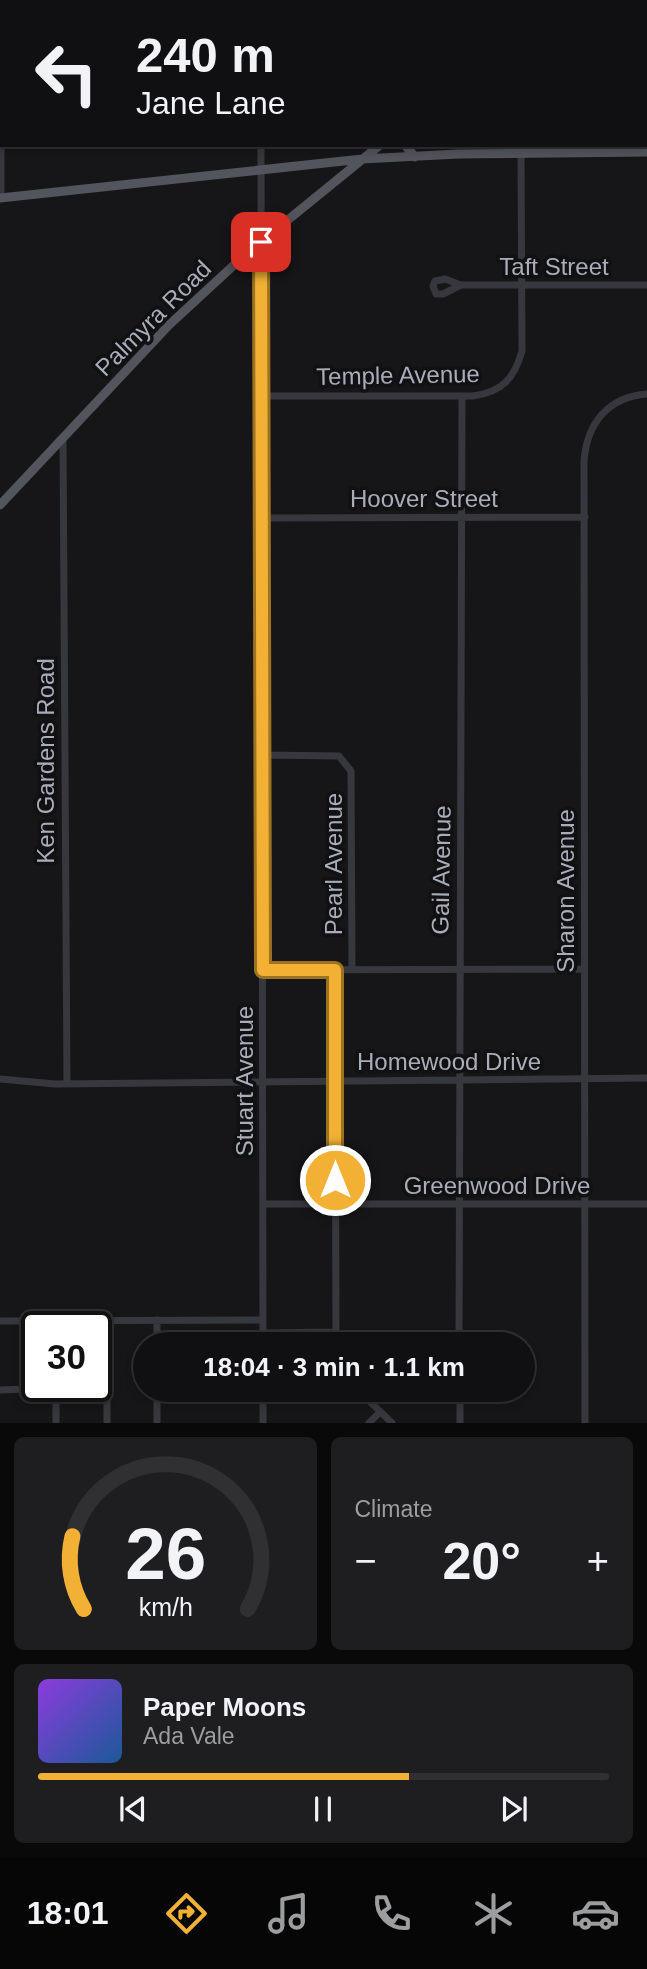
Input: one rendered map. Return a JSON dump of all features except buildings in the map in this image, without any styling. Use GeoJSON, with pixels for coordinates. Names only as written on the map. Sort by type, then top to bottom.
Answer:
{"type":"FeatureCollection","features":[{"type":"Feature","properties":{"kind":"main road","name":"Palmyra Road"},"geometry":{"type":"LineString","coordinates":[[0,505],[169,325],[261,242],[377,147]]}},
{"type":"Feature","properties":{"kind":"main road"},"geometry":{"type":"LineString","coordinates":[[407,147],[415,157]]}},
{"type":"Feature","properties":{"kind":"main road"},"geometry":{"type":"LineString","coordinates":[[0,198],[362,159],[647,152]]}},
{"type":"Feature","properties":{"kind":"street"},"geometry":{"type":"LineString","coordinates":[[0,147],[0,198]]}},
{"type":"Feature","properties":{"kind":"street","name":"Stuart Avenue"},"geometry":{"type":"LineString","coordinates":[[261,147],[263,1332]]}},
{"type":"Feature","properties":{"kind":"street","name":"Temple Avenue"},"geometry":{"type":"LineString","coordinates":[[262,397],[462,396],[488,394],[511,379],[522,351],[521,153]]}},
{"type":"Feature","properties":{"kind":"street","name":"Taft Street"},"geometry":{"type":"LineString","coordinates":[[461,285],[647,285]]}},
{"type":"Feature","properties":{"kind":"street","name":"Sharon Avenue"},"geometry":{"type":"LineString","coordinates":[[585,1423],[584,461],[590,430],[601,414],[616,402],[632,395],[647,394]]}},
{"type":"Feature","properties":{"kind":"street","name":"Gail Avenue"},"geometry":{"type":"LineString","coordinates":[[460,1332],[462,396]]}},
{"type":"Feature","properties":{"kind":"street","name":"Ken Gardens Road"},"geometry":{"type":"LineString","coordinates":[[63,439],[66,1083]]}},
{"type":"Feature","properties":{"kind":"street","name":"Hoover Street"},"geometry":{"type":"LineString","coordinates":[[263,518],[585,517]]}},
{"type":"Feature","properties":{"kind":"street","name":"Pearl Avenue"},"geometry":{"type":"LineString","coordinates":[[262,755],[339,756],[351,771],[352,969]]}},
{"type":"Feature","properties":{"kind":"street"},"geometry":{"type":"LineString","coordinates":[[263,970],[584,969]]}},
{"type":"Feature","properties":{"kind":"street","name":"Pearl Avenue"},"geometry":{"type":"LineString","coordinates":[[335,970],[335,1332]]}},
{"type":"Feature","properties":{"kind":"street","name":"Homewood Drive"},"geometry":{"type":"LineString","coordinates":[[0,1079],[66,1083],[647,1078]]}},
{"type":"Feature","properties":{"kind":"street","name":"Greenwood Drive"},"geometry":{"type":"LineString","coordinates":[[263,1204],[647,1204]]}},
{"type":"Feature","properties":{"kind":"street"},"geometry":{"type":"LineString","coordinates":[[157,1320],[157,1332]]}},
{"type":"Feature","properties":{"kind":"street"},"geometry":{"type":"LineString","coordinates":[[112,1321],[263,1320]]}},
{"type":"Feature","properties":{"kind":"street"},"geometry":{"type":"LineString","coordinates":[[0,1321],[21,1322]]}},
{"type":"Feature","properties":{"kind":"street"},"geometry":{"type":"LineString","coordinates":[[0,1390],[21,1389]]}},
{"type":"Feature","properties":{"kind":"street"},"geometry":{"type":"LineString","coordinates":[[56,1402],[56,1423]]}},
{"type":"Feature","properties":{"kind":"street"},"geometry":{"type":"LineString","coordinates":[[107,1402],[107,1423]]}},
{"type":"Feature","properties":{"kind":"street"},"geometry":{"type":"LineString","coordinates":[[157,1402],[157,1423]]}},
{"type":"Feature","properties":{"kind":"street"},"geometry":{"type":"LineString","coordinates":[[263,1402],[263,1423]]}},
{"type":"Feature","properties":{"kind":"street"},"geometry":{"type":"LineString","coordinates":[[370,1402],[392,1423]]}},
{"type":"Feature","properties":{"kind":"street"},"geometry":{"type":"LineString","coordinates":[[460,1402],[460,1423]]}},
{"type":"Feature","properties":{"kind":"street"},"geometry":{"type":"LineString","coordinates":[[369,1423],[380,1412]]}},
{"type":"Feature","properties":{"kind":"route"},"geometry":{"type":"LineString","coordinates":[[261,242],[263,970],[335,970],[335,1180]]}}]}
